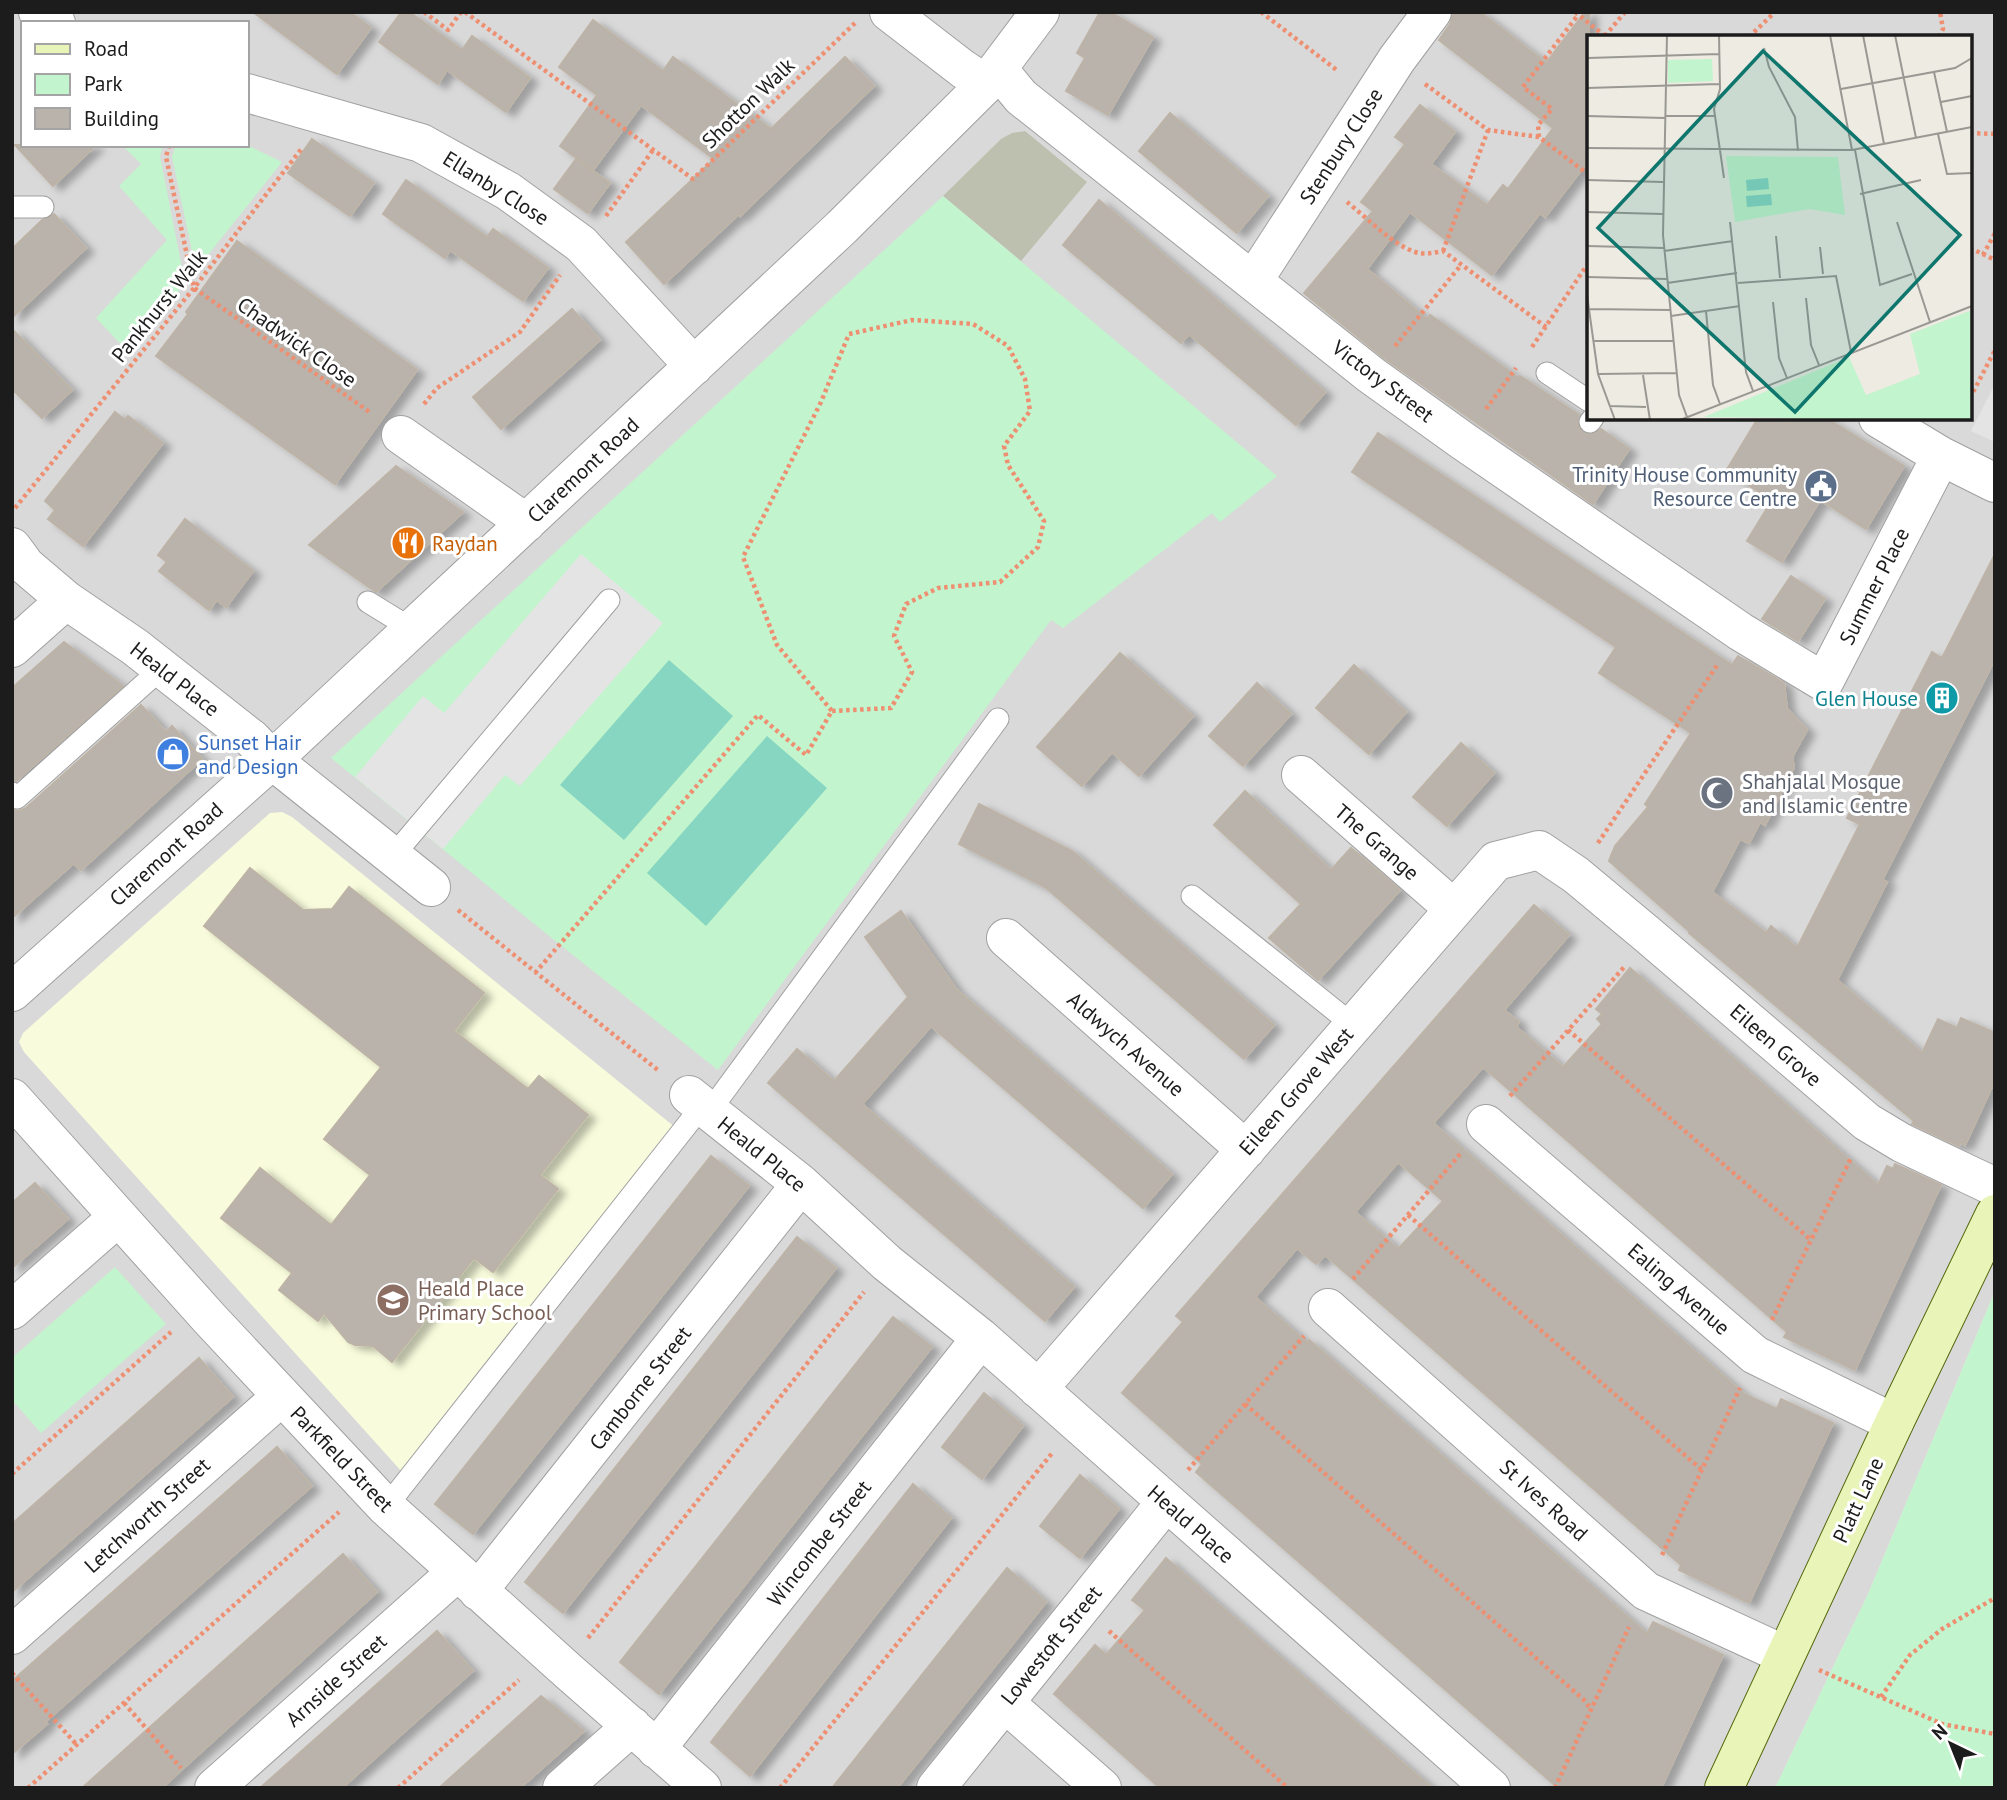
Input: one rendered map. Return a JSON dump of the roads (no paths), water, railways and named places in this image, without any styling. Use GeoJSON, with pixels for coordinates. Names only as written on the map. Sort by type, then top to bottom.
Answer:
{"type":"FeatureCollection","features":[{"type":"Feature","properties":{"kind":"street"},"geometry":{"type":"LineString","coordinates":[[38,12],[54,21]]}},
{"type":"Feature","properties":{"kind":"street","name":"Claremont Road"},"geometry":{"type":"LineString","coordinates":[[12,992],[272,760],[842,227],[992,76],[1040,12]]}},
{"type":"Feature","properties":{"kind":"street","name":"Stenbury Close"},"geometry":{"type":"LineString","coordinates":[[1253,281],[1397,59],[1432,12]]}},
{"type":"Feature","properties":{"kind":"street","name":"Victory Street"},"geometry":{"type":"LineString","coordinates":[[884,14],[963,69],[992,76],[1371,375],[1548,486],[1741,632],[1791,662]]}},
{"type":"Feature","properties":{"kind":"street","name":"Ellanby Close"},"geometry":{"type":"LineString","coordinates":[[248,93],[421,143],[508,191],[581,244],[694,366]]}},
{"type":"Feature","properties":{"kind":"street"},"geometry":{"type":"LineString","coordinates":[[1881,420],[1941,456],[1995,483]]}},
{"type":"Feature","properties":{"kind":"street"},"geometry":{"type":"LineString","coordinates":[[392,428],[526,523]]}},
{"type":"Feature","properties":{"kind":"street","name":"Summer Place"},"geometry":{"type":"LineString","coordinates":[[1791,662],[1824,682],[1941,456]]}},
{"type":"Feature","properties":{"kind":"street","name":"Heald Place"},"geometry":{"type":"LineString","coordinates":[[12,547],[26,566],[66,600],[162,668],[431,887]]}},
{"type":"Feature","properties":{"kind":"street"},"geometry":{"type":"LineString","coordinates":[[12,648],[66,600]]}},
{"type":"Feature","properties":{"kind":"street","name":"The Grange"},"geometry":{"type":"LineString","coordinates":[[1301,775],[1453,908]]}},
{"type":"Feature","properties":{"kind":"street","name":"Eileen Grove West"},"geometry":{"type":"LineString","coordinates":[[1038,1389],[1496,860],[1539,850],[1576,875]]}},
{"type":"Feature","properties":{"kind":"street","name":"Eileen Grove"},"geometry":{"type":"LineString","coordinates":[[1576,875],[1867,1122],[1902,1143],[1995,1187]]}},
{"type":"Feature","properties":{"kind":"street","name":"Aldwych Avenue"},"geometry":{"type":"LineString","coordinates":[[1006,938],[1246,1150]]}},
{"type":"Feature","properties":{"kind":"street","name":"Parkfield Street"},"geometry":{"type":"LineString","coordinates":[[12,1098],[200,1307],[377,1496],[468,1582],[565,1650],[644,1738],[702,1788]]}},
{"type":"Feature","properties":{"kind":"street","name":"Heald Place"},"geometry":{"type":"LineString","coordinates":[[700,1104],[801,1184],[887,1263],[981,1338],[1491,1788]]}},
{"type":"Feature","properties":{"kind":"street","name":"Ealing Avenue"},"geometry":{"type":"LineString","coordinates":[[1486,1124],[1755,1355],[1894,1423]]}},
{"type":"Feature","properties":{"kind":"street","name":"Camborne Street"},"geometry":{"type":"LineString","coordinates":[[468,1582],[801,1184]]}},
{"type":"Feature","properties":{"kind":"street","name":"Platt Lane"},"geometry":{"type":"LineString","coordinates":[[1724,1788],[1894,1423],[1995,1214]]}},
{"type":"Feature","properties":{"kind":"street"},"geometry":{"type":"LineString","coordinates":[[12,1310],[118,1217]]}},
{"type":"Feature","properties":{"kind":"street","name":"St Ives Road"},"geometry":{"type":"LineString","coordinates":[[1328,1308],[1646,1591],[1785,1656]]}},
{"type":"Feature","properties":{"kind":"street","name":"Wincombe Street"},"geometry":{"type":"LineString","coordinates":[[562,1788],[644,1738],[981,1338]]}},
{"type":"Feature","properties":{"kind":"street","name":"Letchworth Street"},"geometry":{"type":"LineString","coordinates":[[12,1635],[282,1396]]}},
{"type":"Feature","properties":{"kind":"street","name":"Lowestoft Street"},"geometry":{"type":"LineString","coordinates":[[936,1788],[1082,1608],[1164,1501]]}},
{"type":"Feature","properties":{"kind":"street","name":"Arnside Street"},"geometry":{"type":"LineString","coordinates":[[214,1788],[468,1582]]}},
{"type":"Feature","properties":{"kind":"street"},"geometry":{"type":"LineString","coordinates":[[1005,1703],[1102,1788]]}},
{"type":"Feature","properties":{"kind":"lane"},"geometry":{"type":"LineString","coordinates":[[12,207],[43,207]]}},
{"type":"Feature","properties":{"kind":"lane"},"geometry":{"type":"LineString","coordinates":[[1547,373],[1587,400]]}},
{"type":"Feature","properties":{"kind":"lane"},"geometry":{"type":"LineString","coordinates":[[393,856],[609,600]]}},
{"type":"Feature","properties":{"kind":"lane"},"geometry":{"type":"LineString","coordinates":[[368,602],[412,629]]}},
{"type":"Feature","properties":{"kind":"lane"},"geometry":{"type":"LineString","coordinates":[[12,793],[17,798],[162,668]]}},
{"type":"Feature","properties":{"kind":"lane"},"geometry":{"type":"LineString","coordinates":[[377,1496],[700,1104],[998,719]]}},
{"type":"Feature","properties":{"kind":"lane"},"geometry":{"type":"LineString","coordinates":[[1192,896],[1353,1025]]}},
{"type":"Feature","properties":{"kind":"place","name":"Trinity House Community Resource Centre"},"geometry":{"type":"Point","coordinates":[1821,486]}},
{"type":"Feature","properties":{"kind":"place","name":"Raydan"},"geometry":{"type":"Point","coordinates":[408,543]}},
{"type":"Feature","properties":{"kind":"place","name":"Glen House"},"geometry":{"type":"Point","coordinates":[1942,698]}},
{"type":"Feature","properties":{"kind":"place","name":"Sunset Hair and Design"},"geometry":{"type":"Point","coordinates":[173,754]}},
{"type":"Feature","properties":{"kind":"place","name":"Shahjalal Mosque and Islamic Centre"},"geometry":{"type":"Point","coordinates":[1717,793]}},
{"type":"Feature","properties":{"kind":"place","name":"Heald Place Primary School"},"geometry":{"type":"Point","coordinates":[393,1300]}}]}
